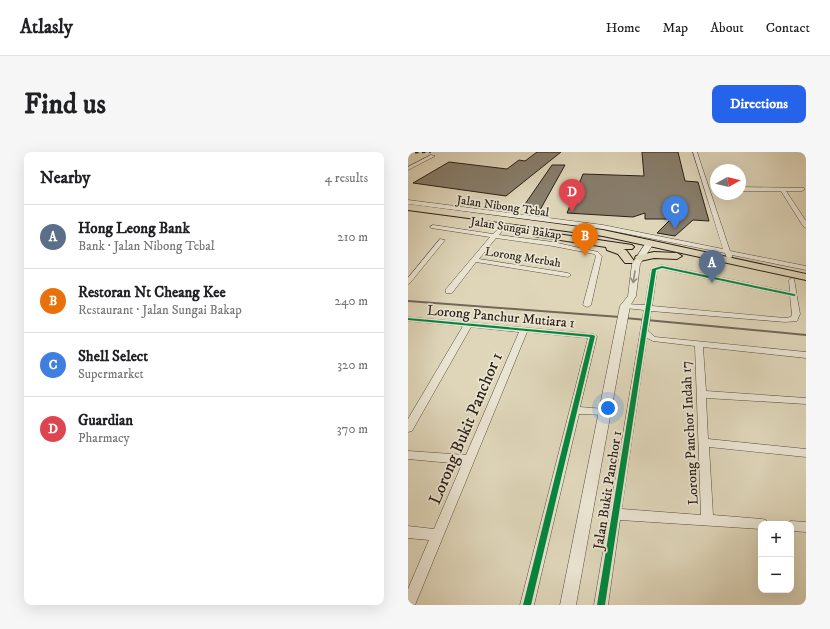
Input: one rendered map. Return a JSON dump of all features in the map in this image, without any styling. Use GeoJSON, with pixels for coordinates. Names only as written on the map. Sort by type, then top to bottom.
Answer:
{"type":"FeatureCollection","features":[{"type":"Feature","properties":{"kind":"highway","name":"Jalan Nibong Tebal"},"geometry":{"type":"LineString","coordinates":[[408,207],[603,233],[680,256],[806,283]]}},
{"type":"Feature","properties":{"kind":"highway","name":"Jalan Nibong Tebal"},"geometry":{"type":"LineString","coordinates":[[408,214],[501,228],[597,248],[644,246],[728,256],[806,277]]}},
{"type":"Feature","properties":{"kind":"highway"},"geometry":{"type":"LineString","coordinates":[[597,248],[609,239],[609,237],[603,233]]}},
{"type":"Feature","properties":{"kind":"highway"},"geometry":{"type":"LineString","coordinates":[[597,248],[622,252],[629,261]]}},
{"type":"Feature","properties":{"kind":"street"},"geometry":{"type":"LineString","coordinates":[[695,152],[709,189],[728,256],[806,268]]}},
{"type":"Feature","properties":{"kind":"street"},"geometry":{"type":"LineString","coordinates":[[408,169],[433,156]]}},
{"type":"Feature","properties":{"kind":"street"},"geometry":{"type":"LineString","coordinates":[[746,189],[802,190]]}},
{"type":"Feature","properties":{"kind":"street"},"geometry":{"type":"LineString","coordinates":[[783,189],[806,226]]}},
{"type":"Feature","properties":{"kind":"street"},"geometry":{"type":"LineString","coordinates":[[408,202],[603,227],[644,246],[629,261],[624,295],[625,306],[785,320],[794,319],[796,314],[792,280]]}},
{"type":"Feature","properties":{"kind":"street","name":"Jalan Sungai Bakap"},"geometry":{"type":"LineString","coordinates":[[433,227],[597,248]]}},
{"type":"Feature","properties":{"kind":"street"},"geometry":{"type":"LineString","coordinates":[[449,291],[501,228]]}},
{"type":"Feature","properties":{"kind":"street"},"geometry":{"type":"LineString","coordinates":[[408,282],[442,240]]}},
{"type":"Feature","properties":{"kind":"street","name":"Jalan Bukit Panchor 1"},"geometry":{"type":"LineString","coordinates":[[568,605],[625,306],[632,296],[636,264],[644,246]]}},
{"type":"Feature","properties":{"kind":"street"},"geometry":{"type":"LineString","coordinates":[[587,305],[597,265],[597,248]]}},
{"type":"Feature","properties":{"kind":"street","name":"Lorong Merbah"},"geometry":{"type":"LineString","coordinates":[[474,260],[568,275]]}},
{"type":"Feature","properties":{"kind":"street","name":"Jalan Bukit Panchor 1"},"geometry":{"type":"LineString","coordinates":[[601,605],[654,269],[662,267],[794,295]]}},
{"type":"Feature","properties":{"kind":"street","name":"Lorong Panchur Mutiara 1"},"geometry":{"type":"LineString","coordinates":[[409,321],[593,336],[574,410]]}},
{"type":"Feature","properties":{"kind":"street"},"geometry":{"type":"LineString","coordinates":[[408,428],[468,325]]}},
{"type":"Feature","properties":{"kind":"street","name":"Lorong Bukit Panchor 1"},"geometry":{"type":"LineString","coordinates":[[408,605],[524,330]]}},
{"type":"Feature","properties":{"kind":"street"},"geometry":{"type":"LineString","coordinates":[[644,331],[653,340],[806,355]]}},
{"type":"Feature","properties":{"kind":"street","name":"Lorong Panchor Indah 17"},"geometry":{"type":"LineString","coordinates":[[699,345],[706,520]]}},
{"type":"Feature","properties":{"kind":"street"},"geometry":{"type":"LineString","coordinates":[[702,394],[806,401]]}},
{"type":"Feature","properties":{"kind":"street"},"geometry":{"type":"LineString","coordinates":[[527,605],[574,410],[605,412]]}},
{"type":"Feature","properties":{"kind":"street"},"geometry":{"type":"LineString","coordinates":[[703,442],[806,453]]}},
{"type":"Feature","properties":{"kind":"street"},"geometry":{"type":"LineString","coordinates":[[408,455],[469,460]]}},
{"type":"Feature","properties":{"kind":"street"},"geometry":{"type":"LineString","coordinates":[[615,514],[758,524]]}},
{"type":"Feature","properties":{"kind":"street"},"geometry":{"type":"LineString","coordinates":[[794,526],[806,527]]}},
{"type":"Feature","properties":{"kind":"street"},"geometry":{"type":"LineString","coordinates":[[408,532],[437,535]]}},
{"type":"Feature","properties":{"kind":"building"},"geometry":{"type":"Polygon","coordinates":[[[537,152],[561,152],[506,196],[413,183],[449,162],[507,169],[519,160],[525,161],[537,152]]]}},
{"type":"Feature","properties":{"kind":"building"},"geometry":{"type":"Polygon","coordinates":[[[642,152],[678,152],[685,181],[698,182],[709,221],[693,220],[675,236],[657,233],[671,219],[645,219],[645,213],[633,217],[567,213],[583,174],[644,176],[642,152]]]}},
{"type":"Feature","properties":{"kind":"building"},"geometry":{"type":"Polygon","coordinates":[[[552,165],[565,165],[540,210],[523,207],[552,165]]]}},
{"type":"Feature","properties":{"kind":"waterway"},"geometry":{"type":"LineString","coordinates":[[408,301],[620,317]]}},
{"type":"Feature","properties":{"kind":"waterway"},"geometry":{"type":"LineString","coordinates":[[625,318],[806,335]]}},
{"type":"Feature","properties":{"kind":"railway"},"geometry":{"type":"LineString","coordinates":[[408,153],[431,152]]}},
{"type":"Feature","properties":{"kind":"cycle path"},"geometry":{"type":"LineString","coordinates":[[601,605],[654,269],[662,267],[794,295]]}},
{"type":"Feature","properties":{"kind":"cycle path"},"geometry":{"type":"LineString","coordinates":[[408,319],[593,336],[527,605]]}},
{"type":"Feature","properties":{"kind":"place","name":"Guardian"},"geometry":{"type":"Point","coordinates":[572,212]}},
{"type":"Feature","properties":{"kind":"place","name":"Shell Select"},"geometry":{"type":"Point","coordinates":[675,229]}},
{"type":"Feature","properties":{"kind":"place","name":"Restoran Nt Cheang Kee"},"geometry":{"type":"Point","coordinates":[585,256]}},
{"type":"Feature","properties":{"kind":"place","name":"Hong Leong Bank"},"geometry":{"type":"Point","coordinates":[712,283]}}]}
